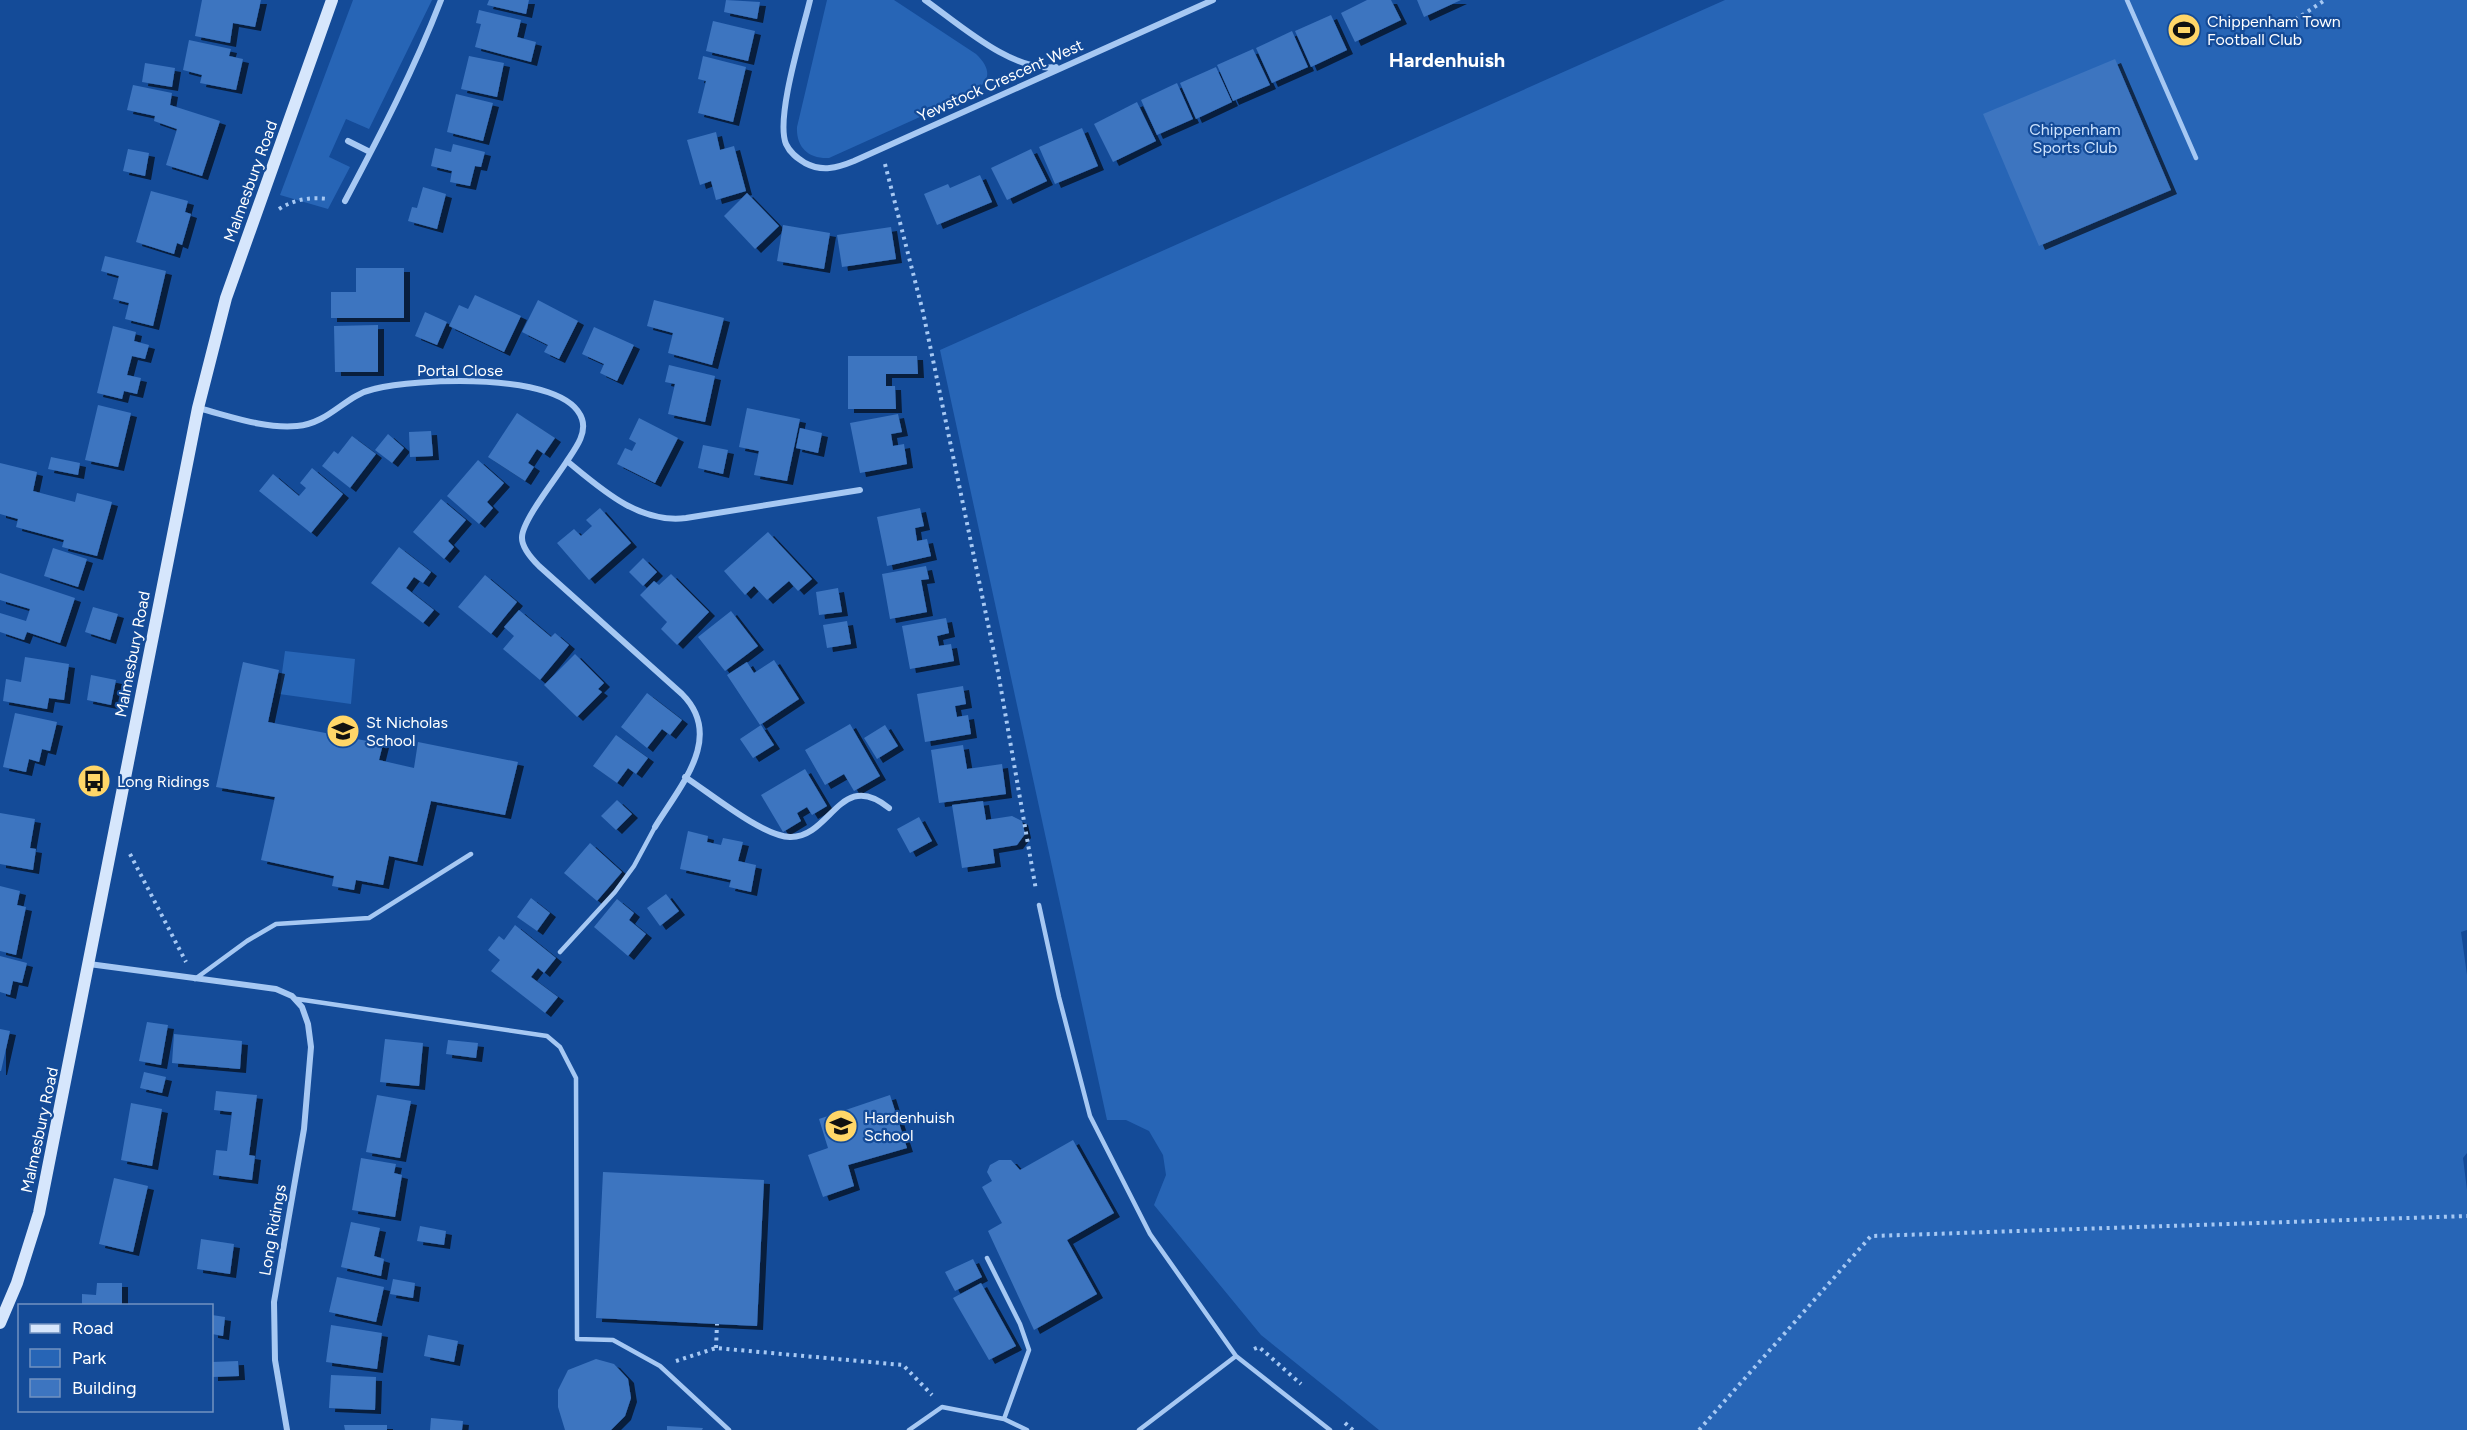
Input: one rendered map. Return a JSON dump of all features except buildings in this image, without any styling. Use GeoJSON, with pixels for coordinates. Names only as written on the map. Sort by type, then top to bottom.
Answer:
{"type":"FeatureCollection","features":[{"type":"Feature","properties":{"kind":"main road","name":"Malmesbury Road"},"geometry":{"type":"LineString","coordinates":[[0,1323],[17,1283],[39,1213],[198,408],[226,298],[332,0]]}},
{"type":"Feature","properties":{"kind":"street"},"geometry":{"type":"LineString","coordinates":[[345,201],[423,49],[441,0]]}},
{"type":"Feature","properties":{"kind":"street","name":"Yewstock Crescent West"},"geometry":{"type":"LineString","coordinates":[[810,0],[783,120],[785,143],[797,159],[809,165],[829,169],[881,149],[1213,0]]}},
{"type":"Feature","properties":{"kind":"street"},"geometry":{"type":"LineString","coordinates":[[925,0],[1012,59],[1041,67],[1066,65]]}},
{"type":"Feature","properties":{"kind":"street"},"geometry":{"type":"LineString","coordinates":[[348,141],[370,152]]}},
{"type":"Feature","properties":{"kind":"street","name":"Portal Close"},"geometry":{"type":"LineString","coordinates":[[198,408],[266,424],[297,426],[333,414],[356,396],[372,389],[453,381],[507,382],[566,401],[578,411],[582,421],[582,433],[567,461],[526,521],[522,543],[539,566],[689,701],[697,716],[701,731],[697,752],[655,827]]}},
{"type":"Feature","properties":{"kind":"street"},"geometry":{"type":"LineString","coordinates":[[567,461],[625,504],[643,514],[663,519],[700,516],[860,490]]}},
{"type":"Feature","properties":{"kind":"street"},"geometry":{"type":"LineString","coordinates":[[685,777],[754,823],[783,836],[801,836],[809,833],[836,808],[860,796],[873,797],[889,808]]}},
{"type":"Feature","properties":{"kind":"street"},"geometry":{"type":"LineString","coordinates":[[88,964],[271,988],[297,999]]}},
{"type":"Feature","properties":{"kind":"street","name":"Long Ridings"},"geometry":{"type":"LineString","coordinates":[[287,1430],[278,1382],[273,1323],[276,1280],[304,1129],[311,1047],[306,1014],[297,999]]}},
{"type":"Feature","properties":{"kind":"lane"},"geometry":{"type":"LineString","coordinates":[[2127,0],[2196,158]]}},
{"type":"Feature","properties":{"kind":"lane"},"geometry":{"type":"LineString","coordinates":[[560,952],[615,892],[634,866],[655,827]]}},
{"type":"Feature","properties":{"kind":"lane"},"geometry":{"type":"LineString","coordinates":[[195,979],[247,941],[276,924],[369,918],[471,854]]}},
{"type":"Feature","properties":{"kind":"lane"},"geometry":{"type":"LineString","coordinates":[[1039,905],[1059,997],[1090,1116],[1150,1234],[1236,1356],[1330,1430]]}},
{"type":"Feature","properties":{"kind":"lane"},"geometry":{"type":"LineString","coordinates":[[297,999],[547,1036],[561,1047],[572,1065],[576,1078],[578,1339],[613,1341],[660,1366],[729,1430]]}},
{"type":"Feature","properties":{"kind":"lane"},"geometry":{"type":"LineString","coordinates":[[987,1258],[1020,1324],[1029,1350],[1004,1419]]}},
{"type":"Feature","properties":{"kind":"lane"},"geometry":{"type":"LineString","coordinates":[[1139,1430],[1236,1356]]}},
{"type":"Feature","properties":{"kind":"lane"},"geometry":{"type":"LineString","coordinates":[[909,1430],[942,1407],[1004,1419],[1027,1430]]}},
{"type":"Feature","properties":{"kind":"path"},"geometry":{"type":"LineString","coordinates":[[2283,28],[2325,0]]}},
{"type":"Feature","properties":{"kind":"path"},"geometry":{"type":"LineString","coordinates":[[881,149],[923,312],[984,603],[1039,905]]}},
{"type":"Feature","properties":{"kind":"path"},"geometry":{"type":"LineString","coordinates":[[252,226],[288,203],[311,197],[345,201]]}},
{"type":"Feature","properties":{"kind":"path"},"geometry":{"type":"LineString","coordinates":[[115,825],[195,979]]}},
{"type":"Feature","properties":{"kind":"path"},"geometry":{"type":"LineString","coordinates":[[1699,1430],[1871,1236],[2467,1216]]}},
{"type":"Feature","properties":{"kind":"path"},"geometry":{"type":"LineString","coordinates":[[716,1348],[717,1324]]}},
{"type":"Feature","properties":{"kind":"path"},"geometry":{"type":"LineString","coordinates":[[660,1366],[716,1348],[903,1365],[942,1407]]}},
{"type":"Feature","properties":{"kind":"green space"},"geometry":{"type":"Polygon","coordinates":[[[353,0],[432,0],[369,129],[346,119],[329,157],[350,167],[328,209],[280,195],[353,0]]]}},
{"type":"Feature","properties":{"kind":"green space"},"geometry":{"type":"Polygon","coordinates":[[[827,0],[894,0],[976,54],[986,69],[985,80],[976,90],[962,98],[829,158],[809,154],[801,146],[797,127],[827,0]]]}},
{"type":"Feature","properties":{"kind":"green space","name":"Chippenham Sports Club"},"geometry":{"type":"Polygon","coordinates":[[[1725,0],[2467,0],[2467,930],[2461,932],[2467,975],[2467,1153],[2463,1158],[2467,1190],[2467,1430],[1379,1430],[1261,1335],[1154,1205],[1166,1175],[1163,1155],[1149,1131],[1126,1120],[1107,1120],[940,350],[1725,0]]]}},
{"type":"Feature","properties":{"kind":"green space"},"geometry":{"type":"Polygon","coordinates":[[[285,651],[355,659],[351,704],[279,694],[285,651]]]}},
{"type":"Feature","properties":{"kind":"place","name":"Chippenham Town Football Club"},"geometry":{"type":"Point","coordinates":[2184,30]}},
{"type":"Feature","properties":{"kind":"place","name":"St Nicholas School"},"geometry":{"type":"Point","coordinates":[343,731]}},
{"type":"Feature","properties":{"kind":"place","name":"Long Ridings"},"geometry":{"type":"Point","coordinates":[94,781]}},
{"type":"Feature","properties":{"kind":"place","name":"Hardenhuish School"},"geometry":{"type":"Point","coordinates":[841,1126]}},
{"type":"Feature","properties":{"kind":"district","name":"Hardenhuish"},"geometry":{"type":"Point","coordinates":[1447,60]}}]}
